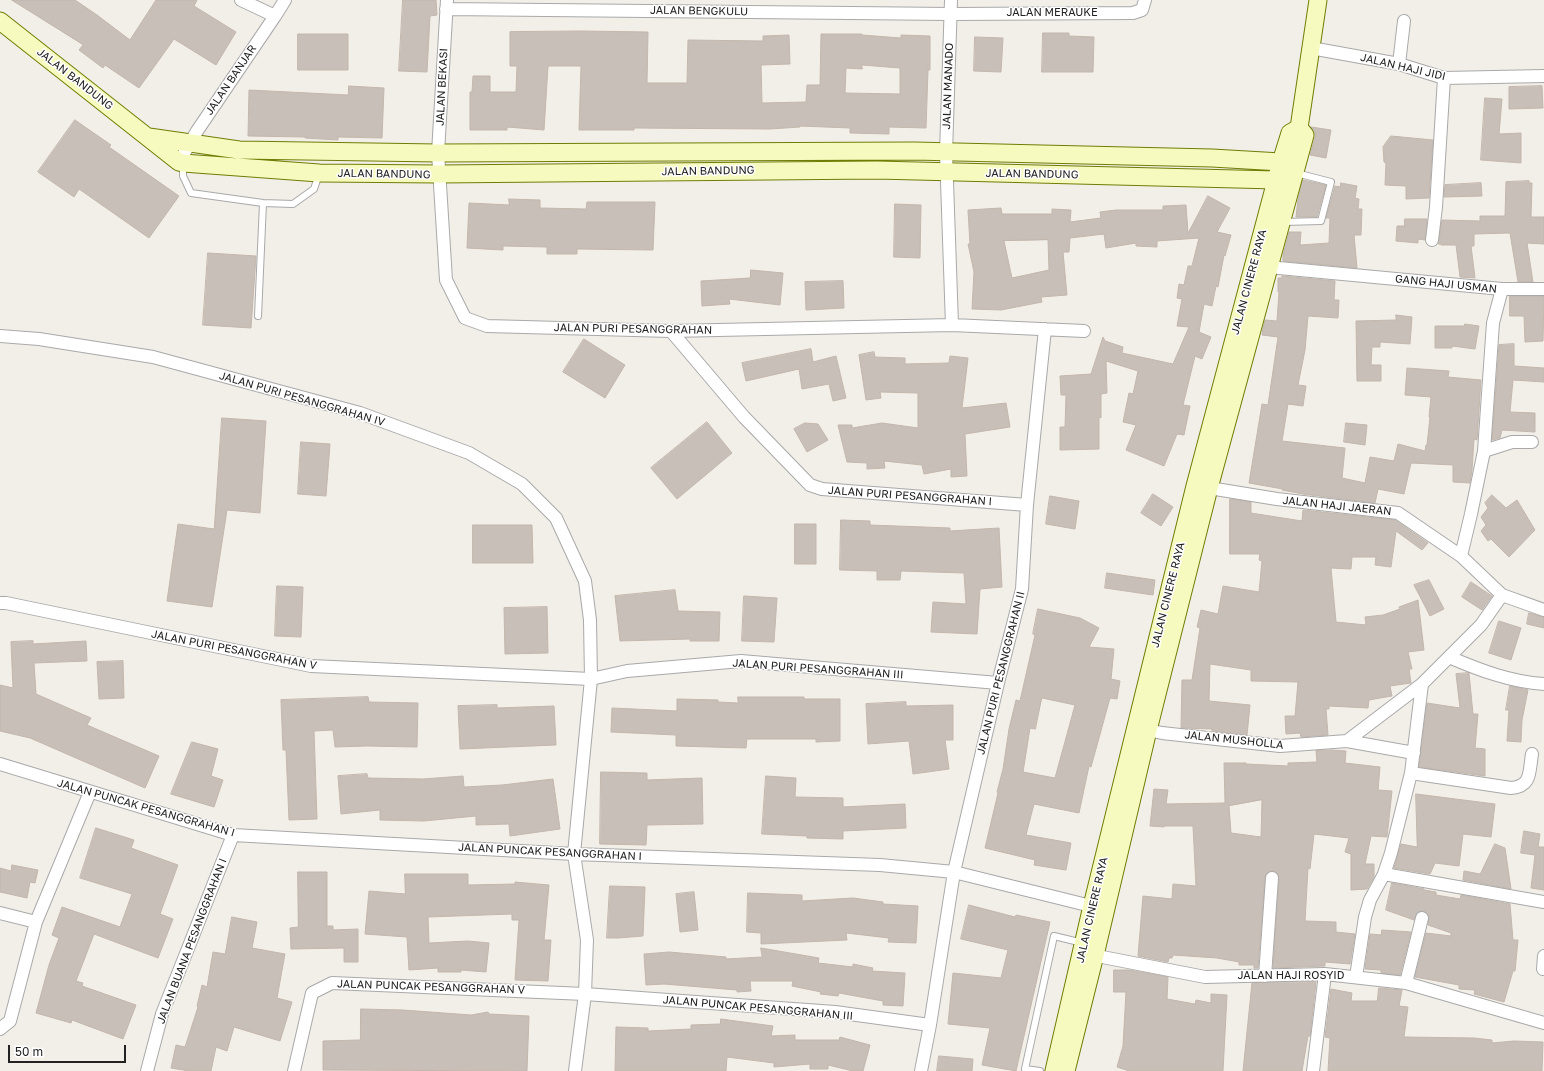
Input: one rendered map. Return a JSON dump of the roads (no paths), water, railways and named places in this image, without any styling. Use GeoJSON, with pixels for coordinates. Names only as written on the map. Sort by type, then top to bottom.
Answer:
{"type":"FeatureCollection","features":[{"type":"Feature","properties":{"kind":"street"},"geometry":{"type":"LineString","coordinates":[[241,0],[275,16]]}},
{"type":"Feature","properties":{"kind":"street","name":"JALAN BANJAR"},"geometry":{"type":"LineString","coordinates":[[181,162],[190,142],[285,0]]}},
{"type":"Feature","properties":{"kind":"street","name":"JALAN MANADO"},"geometry":{"type":"LineString","coordinates":[[947,172],[946,153],[951,0]]}},
{"type":"Feature","properties":{"kind":"street","name":"JALAN MERAUKE"},"geometry":{"type":"LineString","coordinates":[[951,14],[1133,13],[1142,10],[1145,0]]}},
{"type":"Feature","properties":{"kind":"street","name":"JALAN CINERE RAYA"},"geometry":{"type":"LineString","coordinates":[[1099,908],[1202,487],[1270,267],[1305,135],[1299,128],[1318,0]]}},
{"type":"Feature","properties":{"kind":"street","name":"JALAN BENGKULU"},"geometry":{"type":"LineString","coordinates":[[446,4],[951,14]]}},
{"type":"Feature","properties":{"kind":"street","name":"JALAN BEKASI"},"geometry":{"type":"LineString","coordinates":[[439,174],[438,153],[446,4]]}},
{"type":"Feature","properties":{"kind":"street","name":"JALAN BANDUNG"},"geometry":{"type":"LineString","coordinates":[[0,21],[181,162],[319,173],[439,174],[869,170],[1276,180]]}},
{"type":"Feature","properties":{"kind":"street"},"geometry":{"type":"LineString","coordinates":[[1399,64],[1404,21]]}},
{"type":"Feature","properties":{"kind":"street","name":"JALAN HAJI JIDI"},"geometry":{"type":"LineString","coordinates":[[1311,48],[1399,64],[1444,78],[1544,76]]}},
{"type":"Feature","properties":{"kind":"street"},"geometry":{"type":"LineString","coordinates":[[1432,240],[1436,206],[1444,78]]}},
{"type":"Feature","properties":{"kind":"street","name":"JALAN CINERE RAYA"},"geometry":{"type":"LineString","coordinates":[[1054,1071],[1148,730],[1254,263],[1290,133],[1299,128]]}},
{"type":"Feature","properties":{"kind":"street","name":"JALAN BANDUNG"},"geometry":{"type":"LineString","coordinates":[[149,137],[239,150],[438,153],[914,151],[946,153],[1212,158],[1281,162]]}},
{"type":"Feature","properties":{"kind":"street"},"geometry":{"type":"LineString","coordinates":[[947,172],[952,325]]}},
{"type":"Feature","properties":{"kind":"street","name":"JALAN PURI PESANGGRAHAN"},"geometry":{"type":"LineString","coordinates":[[439,174],[446,280],[465,318],[487,326],[671,332],[952,325],[1084,332]]}},
{"type":"Feature","properties":{"kind":"street","name":"GANG HAJI USMAN"},"geometry":{"type":"LineString","coordinates":[[1254,263],[1270,267],[1502,289],[1493,323],[1484,451],[1461,556]]}},
{"type":"Feature","properties":{"kind":"street"},"geometry":{"type":"LineString","coordinates":[[1502,289],[1544,289]]}},
{"type":"Feature","properties":{"kind":"street","name":"JALAN PURI PESANGGRAHAN II"},"geometry":{"type":"LineString","coordinates":[[921,1071],[930,1025],[954,872],[998,683],[1022,590],[1026,505],[1045,329]]}},
{"type":"Feature","properties":{"kind":"street","name":"JALAN PURI PESANGGRAHAN I"},"geometry":{"type":"LineString","coordinates":[[671,332],[744,416],[810,485],[822,489],[1026,505]]}},
{"type":"Feature","properties":{"kind":"street","name":"JALAN PURI PESANGGRAHAN IV"},"geometry":{"type":"LineString","coordinates":[[0,336],[39,339],[153,357],[360,413],[469,454],[522,484],[556,518],[585,581],[590,620],[591,679],[574,854],[587,940],[585,994],[575,1071]]}},
{"type":"Feature","properties":{"kind":"street"},"geometry":{"type":"LineString","coordinates":[[1484,451],[1512,442],[1532,442]]}},
{"type":"Feature","properties":{"kind":"street","name":"JALAN HAJI JAERAN"},"geometry":{"type":"LineString","coordinates":[[1202,487],[1277,499],[1398,513],[1461,556],[1502,595],[1544,610]]}},
{"type":"Feature","properties":{"kind":"street"},"geometry":{"type":"LineString","coordinates":[[1347,741],[1422,684],[1481,625],[1502,595]]}},
{"type":"Feature","properties":{"kind":"street","name":"JALAN PURI PESANGGRAHAN V"},"geometry":{"type":"LineString","coordinates":[[0,604],[311,666],[591,679]]}},
{"type":"Feature","properties":{"kind":"street"},"geometry":{"type":"LineString","coordinates":[[1449,657],[1477,669],[1505,677],[1544,684]]}},
{"type":"Feature","properties":{"kind":"street","name":"JALAN PURI PESANGGRAHAN III"},"geometry":{"type":"LineString","coordinates":[[591,679],[627,671],[741,661],[998,683]]}},
{"type":"Feature","properties":{"kind":"street"},"geometry":{"type":"LineString","coordinates":[[1356,977],[1365,917],[1370,900],[1384,874],[1391,853],[1411,773],[1422,684]]}},
{"type":"Feature","properties":{"kind":"street","name":"JALAN MUSHOLLA"},"geometry":{"type":"LineString","coordinates":[[1148,730],[1162,733],[1280,746],[1347,741],[1414,753]]}},
{"type":"Feature","properties":{"kind":"street"},"geometry":{"type":"LineString","coordinates":[[1411,773],[1511,788],[1523,785],[1527,781],[1532,754]]}},
{"type":"Feature","properties":{"kind":"street","name":"JALAN PUNCAK PESANGGRAHAN I"},"geometry":{"type":"LineString","coordinates":[[0,764],[233,835],[574,854],[880,865],[954,872],[1099,908]]}},
{"type":"Feature","properties":{"kind":"street"},"geometry":{"type":"LineString","coordinates":[[0,1029],[10,1021],[36,922],[90,792]]}},
{"type":"Feature","properties":{"kind":"street","name":"JALAN BUANA PESANGGRAHAN I"},"geometry":{"type":"LineString","coordinates":[[147,1071],[162,1014],[233,835]]}},
{"type":"Feature","properties":{"kind":"street"},"geometry":{"type":"LineString","coordinates":[[1384,874],[1544,902]]}},
{"type":"Feature","properties":{"kind":"street"},"geometry":{"type":"LineString","coordinates":[[1265,976],[1272,878]]}},
{"type":"Feature","properties":{"kind":"street"},"geometry":{"type":"LineString","coordinates":[[0,913],[36,922]]}},
{"type":"Feature","properties":{"kind":"street"},"geometry":{"type":"LineString","coordinates":[[1406,983],[1422,918]]}},
{"type":"Feature","properties":{"kind":"street","name":"JALAN CINERE RAYA"},"geometry":{"type":"LineString","coordinates":[[1066,1071],[1087,950]]}},
{"type":"Feature","properties":{"kind":"street","name":"JALAN HAJI ROSYID"},"geometry":{"type":"LineString","coordinates":[[1087,950],[1205,977],[1325,974],[1406,983],[1544,1023]]}},
{"type":"Feature","properties":{"kind":"street"},"geometry":{"type":"LineString","coordinates":[[1543,969],[1544,956]]}},
{"type":"Feature","properties":{"kind":"street"},"geometry":{"type":"LineString","coordinates":[[1313,1071],[1325,974]]}},
{"type":"Feature","properties":{"kind":"street","name":"JALAN PUNCAK PESANGGRAHAN V"},"geometry":{"type":"LineString","coordinates":[[294,1071],[312,993],[332,983],[585,994]]}},
{"type":"Feature","properties":{"kind":"street","name":"JALAN PUNCAK PESANGGRAHAN III"},"geometry":{"type":"LineString","coordinates":[[585,994],[835,1012],[930,1025]]}},
{"type":"Feature","properties":{"kind":"lane"},"geometry":{"type":"LineString","coordinates":[[181,162],[183,176],[190,193],[263,203],[293,204],[314,189],[319,173]]}},
{"type":"Feature","properties":{"kind":"lane"},"geometry":{"type":"LineString","coordinates":[[1282,223],[1321,221],[1330,188],[1331,182],[1295,173]]}},
{"type":"Feature","properties":{"kind":"lane"},"geometry":{"type":"LineString","coordinates":[[258,316],[263,203]]}},
{"type":"Feature","properties":{"kind":"lane"},"geometry":{"type":"LineString","coordinates":[[1040,1071],[1025,1069],[1054,936],[1087,950]]}}]}
